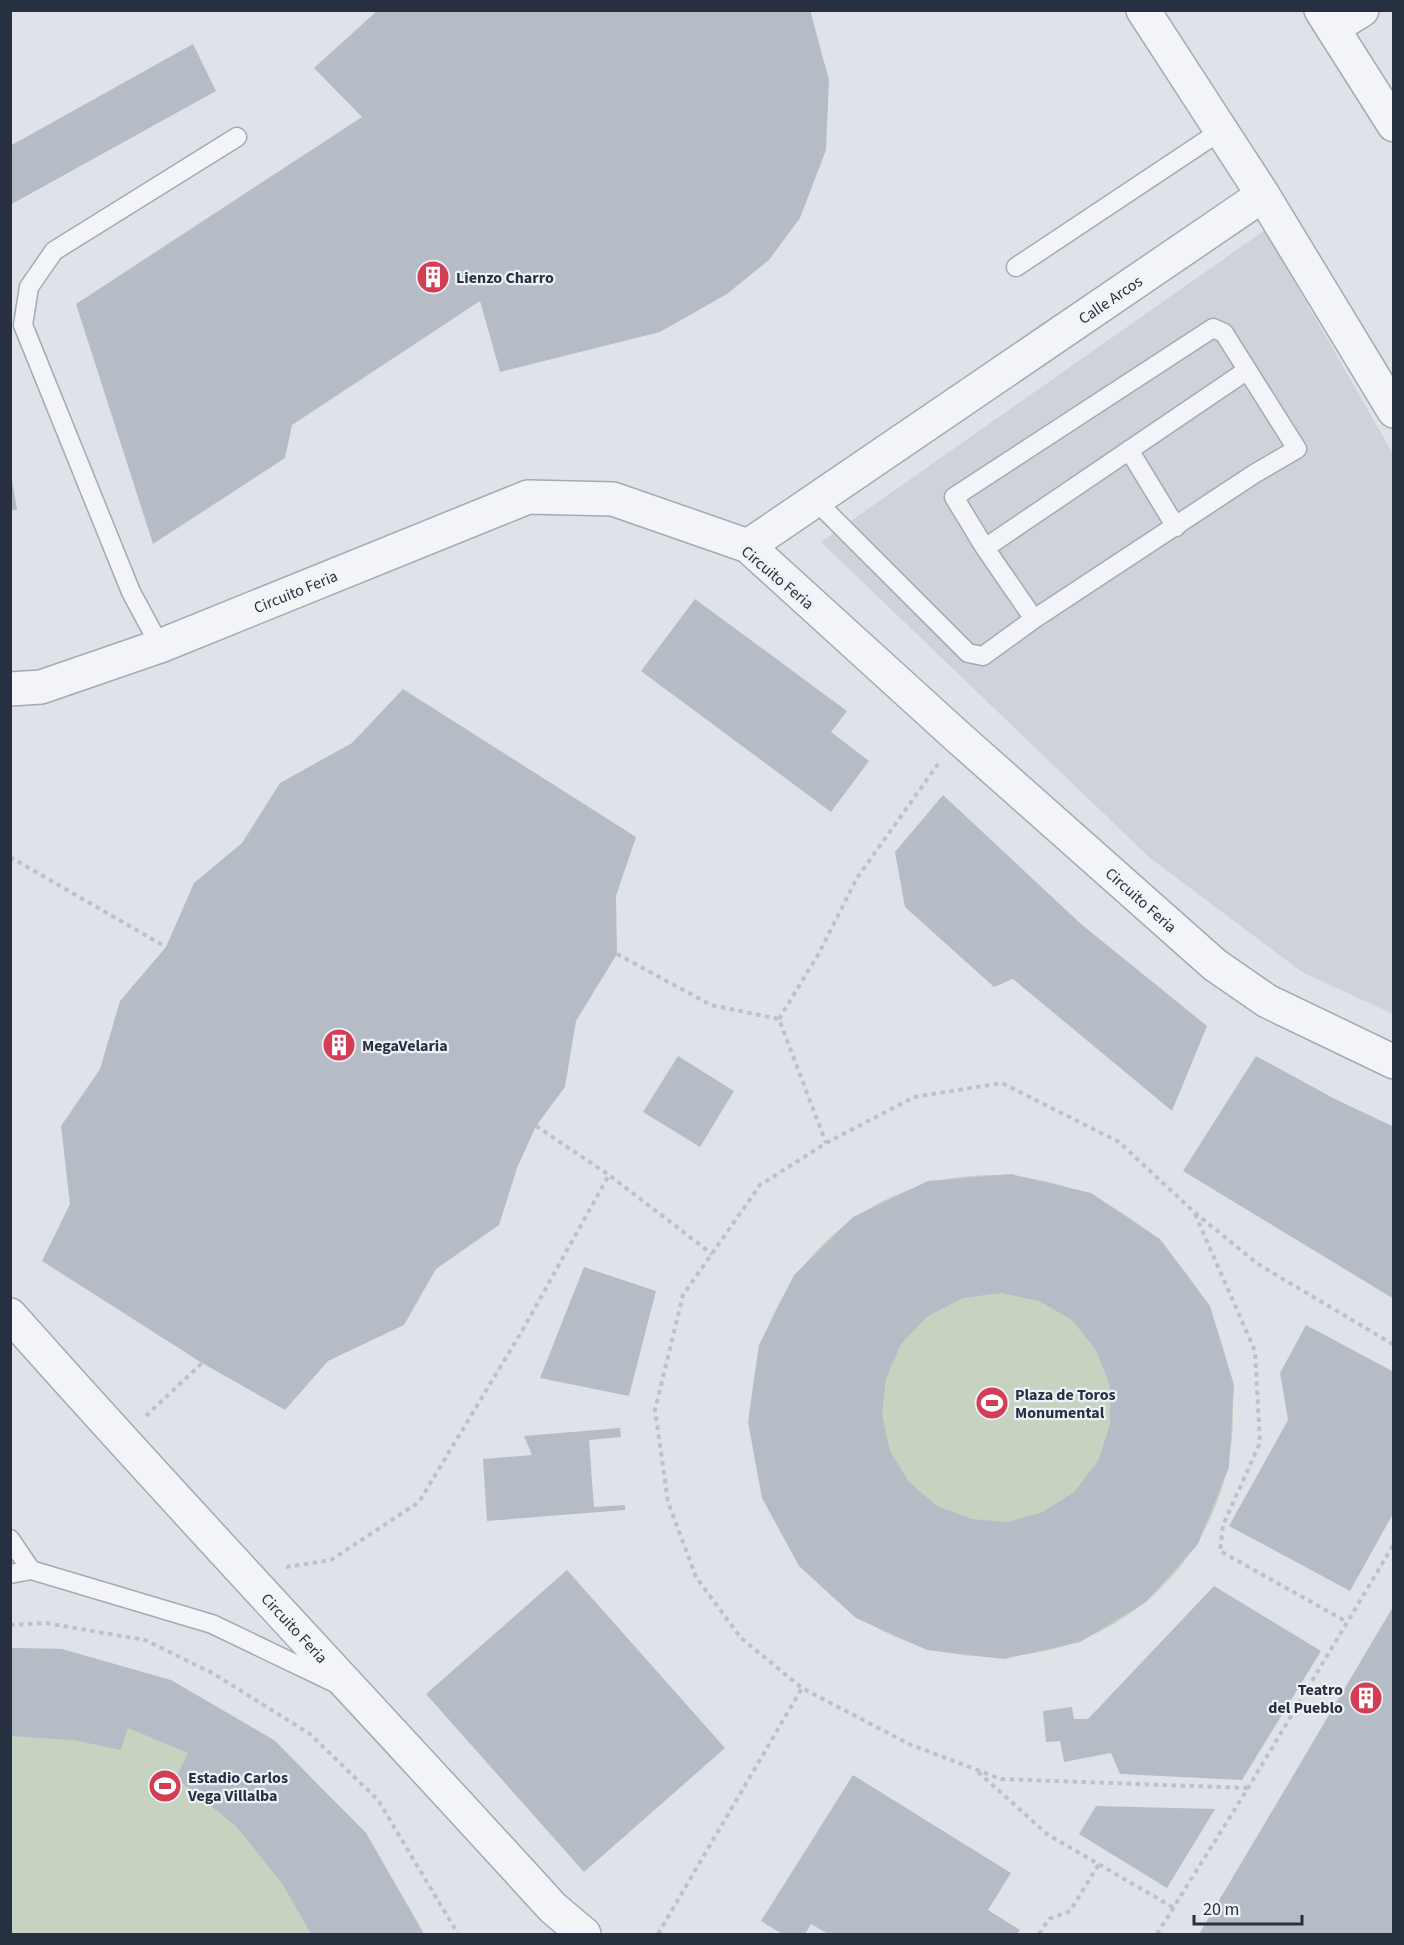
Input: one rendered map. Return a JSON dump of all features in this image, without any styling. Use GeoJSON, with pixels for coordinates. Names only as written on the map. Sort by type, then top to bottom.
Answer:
{"type":"FeatureCollection","features":[{"type":"Feature","properties":{"kind":"street"},"geometry":{"type":"LineString","coordinates":[[1143,10],[1263,195],[1394,411]]}},
{"type":"Feature","properties":{"kind":"street"},"geometry":{"type":"LineString","coordinates":[[1362,10],[1327,19],[1394,125]]}},
{"type":"Feature","properties":{"kind":"street","name":"Calle Arcos"},"geometry":{"type":"LineString","coordinates":[[748,546],[1263,195]]}},
{"type":"Feature","properties":{"kind":"street","name":"Circuito Feria"},"geometry":{"type":"LineString","coordinates":[[10,689],[41,687],[160,646],[528,497],[613,499],[748,546],[958,737],[1215,965],[1267,1001],[1394,1062]]}},
{"type":"Feature","properties":{"kind":"street","name":"Circuito Feria"},"geometry":{"type":"LineString","coordinates":[[10,1315],[242,1573],[357,1693],[554,1908],[584,1935]]}},
{"type":"Feature","properties":{"kind":"lane"},"geometry":{"type":"LineString","coordinates":[[1016,267],[1222,130]]}},
{"type":"Feature","properties":{"kind":"lane"},"geometry":{"type":"LineString","coordinates":[[160,646],[131,592],[23,325],[29,287],[54,251],[237,137]]}},
{"type":"Feature","properties":{"kind":"lane"},"geometry":{"type":"LineString","coordinates":[[815,500],[968,653],[983,656],[1034,619],[1297,448],[1224,333],[1213,328],[954,497],[985,548],[1034,619]]}},
{"type":"Feature","properties":{"kind":"lane"},"geometry":{"type":"LineString","coordinates":[[985,548],[1246,371]]}},
{"type":"Feature","properties":{"kind":"lane"},"geometry":{"type":"LineString","coordinates":[[1129,450],[1176,527]]}},
{"type":"Feature","properties":{"kind":"lane"},"geometry":{"type":"LineString","coordinates":[[10,1539],[31,1570]]}},
{"type":"Feature","properties":{"kind":"lane"},"geometry":{"type":"LineString","coordinates":[[10,1574],[31,1570],[212,1624],[357,1693]]}},
{"type":"Feature","properties":{"kind":"path"},"geometry":{"type":"LineString","coordinates":[[779,1019],[819,953],[857,878],[958,737]]}},
{"type":"Feature","properties":{"kind":"path"},"geometry":{"type":"LineString","coordinates":[[10,856],[166,947]]}},
{"type":"Feature","properties":{"kind":"path"},"geometry":{"type":"LineString","coordinates":[[617,954],[711,1005],[779,1019]]}},
{"type":"Feature","properties":{"kind":"path"},"geometry":{"type":"LineString","coordinates":[[779,1019],[826,1143]]}},
{"type":"Feature","properties":{"kind":"path"},"geometry":{"type":"LineString","coordinates":[[1248,1788],[1001,1779],[909,1744],[802,1688],[741,1638],[696,1577],[668,1502],[655,1410],[683,1295],[760,1185],[826,1143],[914,1096],[1002,1083],[1119,1142],[1194,1212],[1258,1264],[1394,1345]]}},
{"type":"Feature","properties":{"kind":"path"},"geometry":{"type":"LineString","coordinates":[[536,1126],[609,1175],[712,1254]]}},
{"type":"Feature","properties":{"kind":"path"},"geometry":{"type":"LineString","coordinates":[[242,1573],[331,1560],[419,1502],[522,1331],[609,1175]]}},
{"type":"Feature","properties":{"kind":"path"},"geometry":{"type":"LineString","coordinates":[[1194,1212],[1255,1351],[1260,1443],[1223,1525],[1220,1551],[1347,1622]]}},
{"type":"Feature","properties":{"kind":"path"},"geometry":{"type":"LineString","coordinates":[[121,1440],[202,1363]]}},
{"type":"Feature","properties":{"kind":"path"},"geometry":{"type":"LineString","coordinates":[[1157,1935],[1394,1544]]}},
{"type":"Feature","properties":{"kind":"path"},"geometry":{"type":"LineString","coordinates":[[10,1625],[46,1623],[145,1640],[214,1674],[310,1734],[378,1800],[458,1935]]}},
{"type":"Feature","properties":{"kind":"path"},"geometry":{"type":"LineString","coordinates":[[658,1935],[802,1688]]}},
{"type":"Feature","properties":{"kind":"path"},"geometry":{"type":"LineString","coordinates":[[975,1769],[1047,1834],[1174,1908]]}},
{"type":"Feature","properties":{"kind":"path"},"geometry":{"type":"LineString","coordinates":[[1039,1935],[1049,1919],[1070,1911],[1099,1864]]}},
{"type":"Feature","properties":{"kind":"shaded area"},"geometry":{"type":"Polygon","coordinates":[[[1265,230],[1393,454],[1393,1014],[1302,972],[1150,858],[821,542],[1265,230]]]}},
{"type":"Feature","properties":{"kind":"green space","name":"Plaza de Toros Monumental"},"geometry":{"type":"Polygon","coordinates":[[[992,1175],[1039,1180],[1084,1193],[1126,1216],[1162,1246],[1192,1282],[1215,1324],[1228,1369],[1233,1416],[1228,1463],[1215,1508],[1192,1550],[1162,1586],[1126,1616],[1084,1639],[1039,1652],[992,1657],[945,1652],[900,1639],[858,1616],[822,1586],[792,1550],[769,1508],[756,1463],[751,1416],[756,1369],[769,1324],[792,1282],[822,1246],[858,1216],[900,1193],[945,1180],[992,1175]]]}},
{"type":"Feature","properties":{"kind":"green space","name":"Estadio Carlos Vega Villalba"},"geometry":{"type":"Polygon","coordinates":[[[11,1648],[62,1649],[274,1740],[366,1833],[424,1934],[11,1934],[11,1648]]]}},
{"type":"Feature","properties":{"kind":"building","name":"Lienzo Charro"},"geometry":{"type":"Polygon","coordinates":[[[378,10],[810,10],[829,80],[826,150],[800,218],[769,260],[727,294],[660,332],[500,372],[480,301],[292,425],[285,458],[153,544],[76,304],[362,117],[314,68],[378,10]]]}},
{"type":"Feature","properties":{"kind":"building"},"geometry":{"type":"Polygon","coordinates":[[[193,44],[216,91],[10,205],[10,146],[193,44]]]}},
{"type":"Feature","properties":{"kind":"building"},"geometry":{"type":"Polygon","coordinates":[[[10,480],[12,480],[17,510],[10,510],[10,480]]]}},
{"type":"Feature","properties":{"kind":"building"},"geometry":{"type":"Polygon","coordinates":[[[695,599],[847,711],[831,732],[869,761],[831,812],[641,671],[695,599]]]}},
{"type":"Feature","properties":{"kind":"building","name":"MegaVelaria"},"geometry":{"type":"Polygon","coordinates":[[[403,689],[636,837],[616,896],[617,954],[576,1021],[565,1087],[536,1126],[517,1168],[499,1225],[436,1269],[404,1325],[328,1361],[285,1410],[202,1363],[42,1261],[70,1204],[61,1126],[100,1069],[120,1001],[166,947],[194,883],[242,843],[280,783],[352,743],[403,689]]]}},
{"type":"Feature","properties":{"kind":"building"},"geometry":{"type":"Polygon","coordinates":[[[943,795],[1081,924],[1207,1026],[1172,1111],[1013,979],[994,987],[905,907],[895,852],[943,795]]]}},
{"type":"Feature","properties":{"kind":"building"},"geometry":{"type":"Polygon","coordinates":[[[678,1056],[734,1091],[700,1147],[643,1112],[678,1056]]]}},
{"type":"Feature","properties":{"kind":"building"},"geometry":{"type":"Polygon","coordinates":[[[1256,1056],[1335,1099],[1394,1127],[1394,1299],[1183,1171],[1256,1056]]]}},
{"type":"Feature","properties":{"kind":"building","name":"Plaza de Toros Monumental"},"geometry":{"type":"Polygon","coordinates":[[[1011,1174],[1091,1193],[1160,1239],[1210,1306],[1234,1385],[1229,1467],[1198,1544],[1146,1602],[1080,1642],[1004,1659],[927,1650],[856,1618],[799,1566],[762,1498],[748,1422],[759,1345],[794,1275],[853,1217],[928,1181],[1011,1174]],[[1001,1293],[963,1298],[928,1316],[901,1344],[886,1378],[882,1414],[890,1451],[909,1482],[937,1506],[971,1519],[1008,1522],[1043,1512],[1074,1492],[1098,1461],[1110,1424],[1110,1386],[1096,1350],[1072,1320],[1039,1301],[1001,1293]]]}},
{"type":"Feature","properties":{"kind":"building"},"geometry":{"type":"Polygon","coordinates":[[[584,1267],[656,1291],[629,1396],[540,1378],[584,1267]]]}},
{"type":"Feature","properties":{"kind":"building"},"geometry":{"type":"Polygon","coordinates":[[[1306,1325],[1394,1372],[1394,1512],[1350,1591],[1229,1526],[1288,1420],[1280,1373],[1306,1325]]]}},
{"type":"Feature","properties":{"kind":"building"},"geometry":{"type":"Polygon","coordinates":[[[620,1428],[621,1437],[589,1440],[594,1507],[625,1505],[625,1510],[487,1521],[483,1459],[532,1455],[524,1436],[620,1428]]]}},
{"type":"Feature","properties":{"kind":"building"},"geometry":{"type":"Polygon","coordinates":[[[567,1570],[725,1748],[584,1872],[426,1694],[567,1570]]]}},
{"type":"Feature","properties":{"kind":"building"},"geometry":{"type":"Polygon","coordinates":[[[1214,1586],[1321,1651],[1242,1780],[1120,1774],[1111,1753],[1064,1762],[1060,1741],[1046,1742],[1043,1711],[1072,1707],[1074,1719],[1088,1719],[1214,1586]]]}},
{"type":"Feature","properties":{"kind":"building"},"geometry":{"type":"Polygon","coordinates":[[[1394,1605],[1394,1934],[1199,1934],[1284,1791],[1394,1605]]]}},
{"type":"Feature","properties":{"kind":"building"},"geometry":{"type":"Polygon","coordinates":[[[10,1648],[62,1649],[171,1680],[274,1740],[366,1833],[424,1934],[311,1934],[283,1885],[236,1826],[176,1778],[188,1753],[128,1728],[121,1750],[73,1740],[10,1736],[10,1648]]]}},
{"type":"Feature","properties":{"kind":"building"},"geometry":{"type":"Polygon","coordinates":[[[853,1775],[1011,1873],[988,1910],[1020,1930],[1017,1934],[828,1934],[811,1924],[805,1934],[782,1934],[761,1921],[853,1775]]]}},
{"type":"Feature","properties":{"kind":"building"},"geometry":{"type":"Polygon","coordinates":[[[1096,1806],[1215,1809],[1167,1888],[1079,1834],[1096,1806]]]}},
{"type":"Feature","properties":{"kind":"place","name":"Lienzo Charro"},"geometry":{"type":"Point","coordinates":[433,277]}},
{"type":"Feature","properties":{"kind":"place","name":"MegaVelaria"},"geometry":{"type":"Point","coordinates":[339,1045]}},
{"type":"Feature","properties":{"kind":"place","name":"Plaza de Toros Monumental"},"geometry":{"type":"Point","coordinates":[992,1403]}},
{"type":"Feature","properties":{"kind":"place","name":"Teatro del Pueblo"},"geometry":{"type":"Point","coordinates":[1366,1698]}},
{"type":"Feature","properties":{"kind":"place","name":"Estadio Carlos Vega Villalba"},"geometry":{"type":"Point","coordinates":[165,1786]}}]}
